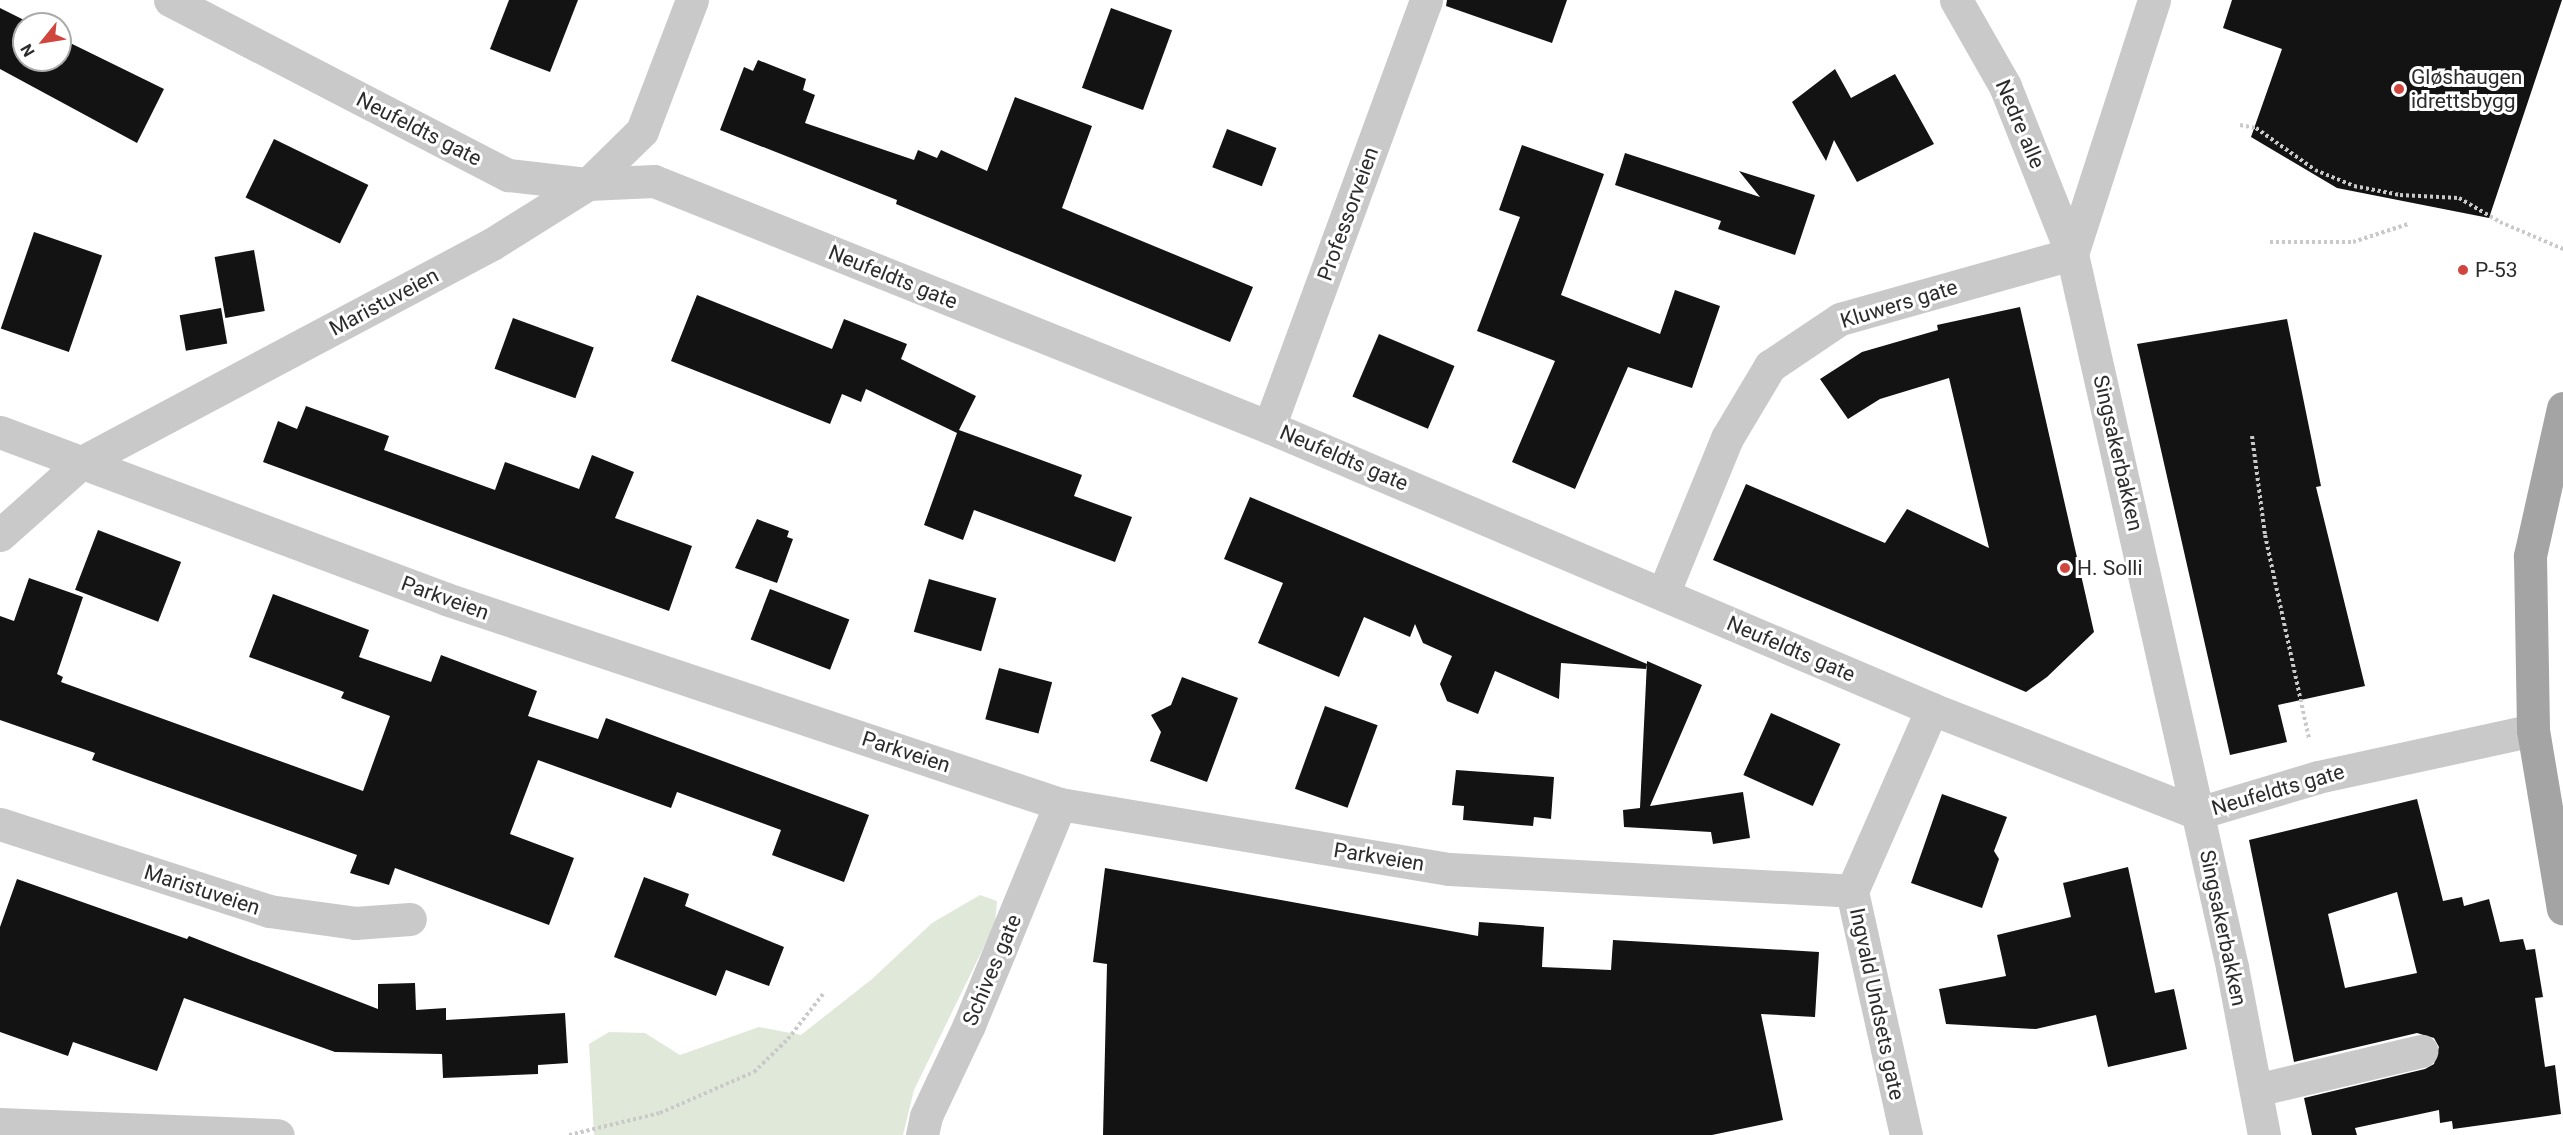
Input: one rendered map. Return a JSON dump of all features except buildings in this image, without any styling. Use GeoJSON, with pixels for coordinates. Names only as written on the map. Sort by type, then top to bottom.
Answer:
{"type":"FeatureCollection","features":[{"type":"Feature","properties":{"kind":"main road"},"geometry":{"type":"LineString","coordinates":[[2563,408],[2530,556],[2533,730],[2563,909]]}},
{"type":"Feature","properties":{"kind":"street","name":"Neufeldts gate"},"geometry":{"type":"LineString","coordinates":[[170,0],[508,175],[588,184],[654,181],[1269,427],[1932,709],[2198,813],[2318,777],[2533,730]]}},
{"type":"Feature","properties":{"kind":"street","name":"Maristuveien"},"geometry":{"type":"LineString","coordinates":[[0,535],[82,462],[492,244],[588,184],[642,131],[692,0]]}},
{"type":"Feature","properties":{"kind":"street","name":"Professorveien"},"geometry":{"type":"LineString","coordinates":[[1269,427],[1426,0]]}},
{"type":"Feature","properties":{"kind":"street","name":"Nedre alle"},"geometry":{"type":"LineString","coordinates":[[1956,0],[2005,86],[2072,254]]}},
{"type":"Feature","properties":{"kind":"street"},"geometry":{"type":"LineString","coordinates":[[2072,254],[2154,0]]}},
{"type":"Feature","properties":{"kind":"street","name":"Kluwers gate"},"geometry":{"type":"LineString","coordinates":[[1663,594],[1727,438],[1770,366],[1840,319],[2072,254]]}},
{"type":"Feature","properties":{"kind":"street","name":"Singsakerbakken"},"geometry":{"type":"LineString","coordinates":[[2072,254],[2198,813],[2264,1135]]}},
{"type":"Feature","properties":{"kind":"street","name":"Parkveien"},"geometry":{"type":"LineString","coordinates":[[0,432],[446,599],[1060,804],[1449,869],[1852,891]]}},
{"type":"Feature","properties":{"kind":"street","name":"Ingvald Undsets gate"},"geometry":{"type":"LineString","coordinates":[[1906,1135],[1852,891],[1932,709]]}},
{"type":"Feature","properties":{"kind":"street","name":"Schives gate"},"geometry":{"type":"LineString","coordinates":[[922,1135],[926,1116],[969,1025],[1060,804]]}},
{"type":"Feature","properties":{"kind":"street","name":"Maristuveien"},"geometry":{"type":"LineString","coordinates":[[0,824],[269,911],[354,923],[410,919]]}},
{"type":"Feature","properties":{"kind":"street"},"geometry":{"type":"LineString","coordinates":[[2256,1090],[2421,1051]]}},
{"type":"Feature","properties":{"kind":"street"},"geometry":{"type":"LineString","coordinates":[[0,1124],[42,1130],[278,1135]]}},
{"type":"Feature","properties":{"kind":"path"},"geometry":{"type":"LineString","coordinates":[[2240,125],[2256,128],[2315,170],[2354,186],[2400,195],[2459,198],[2500,222],[2563,249]]}},
{"type":"Feature","properties":{"kind":"path"},"geometry":{"type":"LineString","coordinates":[[2270,242],[2353,242],[2408,224]]}},
{"type":"Feature","properties":{"kind":"path"},"geometry":{"type":"LineString","coordinates":[[2252,436],[2265,535],[2318,777]]}},
{"type":"Feature","properties":{"kind":"path"},"geometry":{"type":"LineString","coordinates":[[569,1135],[660,1113],[754,1072],[788,1039],[823,994]]}},
{"type":"Feature","properties":{"kind":"shaded area"},"geometry":{"type":"Polygon","coordinates":[[[980,895],[997,901],[995,924],[914,1090],[903,1135],[594,1135],[589,1044],[609,1032],[645,1033],[680,1055],[759,1027],[801,1035],[872,979],[932,923],[980,895]]]}},
{"type":"Feature","properties":{"kind":"place","name":"Gløshaugen idrettsbygg"},"geometry":{"type":"Point","coordinates":[2399,89]}},
{"type":"Feature","properties":{"kind":"place","name":"P-53"},"geometry":{"type":"Point","coordinates":[2463,270]}},
{"type":"Feature","properties":{"kind":"place","name":"H. Solli"},"geometry":{"type":"Point","coordinates":[2065,568]}}]}
